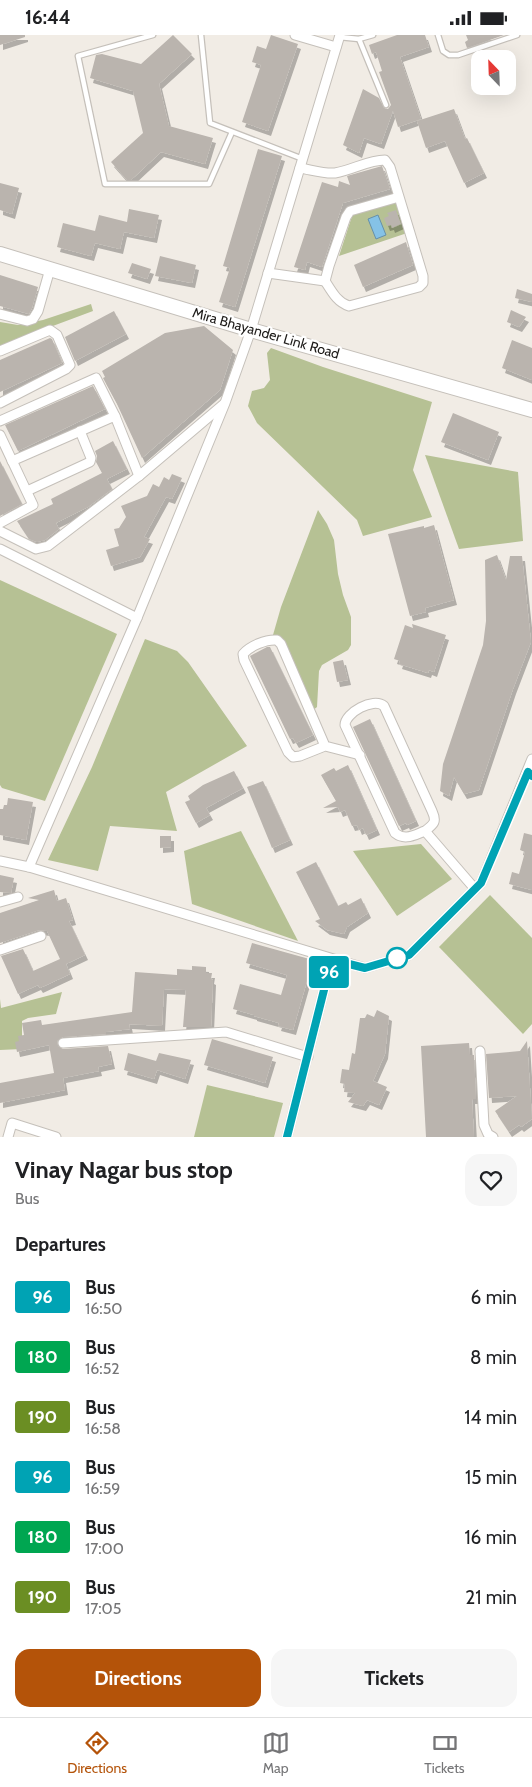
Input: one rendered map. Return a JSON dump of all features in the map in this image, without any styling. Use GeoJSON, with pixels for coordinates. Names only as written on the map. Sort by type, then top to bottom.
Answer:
{"type":"FeatureCollection","features":[{"type":"Feature","properties":{"kind":"street"},"geometry":{"type":"LineString","coordinates":[[295,35],[336,47]]}},
{"type":"Feature","properties":{"kind":"street"},"geometry":{"type":"LineString","coordinates":[[29,867],[137,618],[226,403],[251,329],[340,36]]}},
{"type":"Feature","properties":{"kind":"street"},"geometry":{"type":"LineString","coordinates":[[268,273],[325,281],[337,299],[350,306],[419,287],[423,283],[423,276],[390,167],[386,160],[376,160],[337,173],[325,173],[301,163]]}},
{"type":"Feature","properties":{"kind":"street"},"geometry":{"type":"LineString","coordinates":[[325,281],[341,229],[350,211],[399,197]]}},
{"type":"Feature","properties":{"kind":"street","name":"Mira Bhayander Link Road"},"geometry":{"type":"LineString","coordinates":[[0,254],[532,410]]}},
{"type":"Feature","properties":{"kind":"street"},"geometry":{"type":"LineString","coordinates":[[0,314],[27,321],[33,319],[38,311],[50,269]]}},
{"type":"Feature","properties":{"kind":"street"},"geometry":{"type":"LineString","coordinates":[[0,351],[50,330],[57,335],[70,365],[66,369],[0,403]]}},
{"type":"Feature","properties":{"kind":"street"},"geometry":{"type":"LineString","coordinates":[[0,421],[94,378],[97,379],[115,415],[140,476]]}},
{"type":"Feature","properties":{"kind":"street"},"geometry":{"type":"LineString","coordinates":[[0,531],[36,549],[44,548],[140,476],[226,403]]}},
{"type":"Feature","properties":{"kind":"street"},"geometry":{"type":"LineString","coordinates":[[12,461],[115,415]]}},
{"type":"Feature","properties":{"kind":"street"},"geometry":{"type":"LineString","coordinates":[[26,491],[90,462],[91,458],[80,431]]}},
{"type":"Feature","properties":{"kind":"street"},"geometry":{"type":"LineString","coordinates":[[0,435],[33,505],[0,523]]}},
{"type":"Feature","properties":{"kind":"street"},"geometry":{"type":"LineString","coordinates":[[0,549],[137,618]]}},
{"type":"Feature","properties":{"kind":"street"},"geometry":{"type":"LineString","coordinates":[[325,746],[281,644],[277,640],[270,639],[247,649],[243,654],[244,660],[288,752],[293,757],[325,746],[360,755]]}},
{"type":"Feature","properties":{"kind":"street"},"geometry":{"type":"LineString","coordinates":[[372,702],[379,702],[384,706],[436,819],[434,825],[425,831],[407,838],[400,837],[395,833],[345,725],[345,720],[349,715],[372,702]]}},
{"type":"Feature","properties":{"kind":"street"},"geometry":{"type":"LineString","coordinates":[[0,861],[29,867],[365,968],[409,955],[481,883],[530,774],[532,759]]}},
{"type":"Feature","properties":{"kind":"street"},"geometry":{"type":"LineString","coordinates":[[425,831],[475,889]]}},
{"type":"Feature","properties":{"kind":"street"},"geometry":{"type":"LineString","coordinates":[[0,902],[18,897]]}},
{"type":"Feature","properties":{"kind":"street"},"geometry":{"type":"LineString","coordinates":[[0,950],[41,936]]}},
{"type":"Feature","properties":{"kind":"street"},"geometry":{"type":"LineString","coordinates":[[287,1137],[329,970],[337,961]]}},
{"type":"Feature","properties":{"kind":"street"},"geometry":{"type":"LineString","coordinates":[[63,1043],[226,1032],[308,1057]]}},
{"type":"Feature","properties":{"kind":"street"},"geometry":{"type":"LineString","coordinates":[[480,1051],[484,1125],[488,1134],[493,1137]]}},
{"type":"Feature","properties":{"kind":"street"},"geometry":{"type":"LineString","coordinates":[[8,1137],[12,1123],[56,1137]]}},
{"type":"Feature","properties":{"kind":"lane"},"geometry":{"type":"LineString","coordinates":[[154,35],[78,56],[105,184],[209,184],[232,133]]}},
{"type":"Feature","properties":{"kind":"lane"},"geometry":{"type":"LineString","coordinates":[[201,35],[210,123],[301,163]]}},
{"type":"Feature","properties":{"kind":"lane"},"geometry":{"type":"LineString","coordinates":[[340,36],[359,39],[374,35]]}},
{"type":"Feature","properties":{"kind":"lane"},"geometry":{"type":"LineString","coordinates":[[438,35],[442,51],[449,55],[458,55],[516,35]]}},
{"type":"Feature","properties":{"kind":"lane"},"geometry":{"type":"LineString","coordinates":[[359,39],[386,105]]}},
{"type":"Feature","properties":{"kind":"green space"},"geometry":{"type":"Polygon","coordinates":[[[402,194],[413,231],[339,256],[353,213],[402,194]]]}},
{"type":"Feature","properties":{"kind":"green space"},"geometry":{"type":"Polygon","coordinates":[[[91,304],[93,311],[0,347],[0,322],[18,325],[43,320],[91,304]]]}},
{"type":"Feature","properties":{"kind":"green space"},"geometry":{"type":"Polygon","coordinates":[[[271,348],[432,402],[413,470],[432,517],[363,536],[357,520],[257,423],[248,406],[252,391],[264,388],[270,380],[267,353],[271,348]]]}},
{"type":"Feature","properties":{"kind":"green space"},"geometry":{"type":"Polygon","coordinates":[[[425,455],[518,472],[523,541],[459,549],[425,455]]]}},
{"type":"Feature","properties":{"kind":"green space"},"geometry":{"type":"Polygon","coordinates":[[[318,510],[334,540],[338,574],[351,617],[351,645],[348,650],[322,665],[319,671],[317,707],[312,711],[273,635],[281,607],[318,510]]]}},
{"type":"Feature","properties":{"kind":"green space"},"geometry":{"type":"Polygon","coordinates":[[[0,580],[117,634],[45,801],[2,788],[0,785],[0,580]]]}},
{"type":"Feature","properties":{"kind":"green space"},"geometry":{"type":"Polygon","coordinates":[[[145,639],[177,651],[188,662],[247,746],[166,792],[177,831],[110,826],[98,871],[48,860],[92,767],[145,639]]]}},
{"type":"Feature","properties":{"kind":"green space"},"geometry":{"type":"Polygon","coordinates":[[[241,831],[298,941],[192,904],[184,851],[241,831]]]}},
{"type":"Feature","properties":{"kind":"green space"},"geometry":{"type":"Polygon","coordinates":[[[421,844],[452,879],[397,916],[353,851],[421,844]]]}},
{"type":"Feature","properties":{"kind":"green space"},"geometry":{"type":"Polygon","coordinates":[[[490,895],[532,938],[532,1024],[523,1034],[439,947],[490,895]]]}},
{"type":"Feature","properties":{"kind":"green space"},"geometry":{"type":"Polygon","coordinates":[[[62,992],[56,1014],[28,1018],[22,1021],[22,1049],[0,1050],[0,999],[1,1008],[62,992]]]}},
{"type":"Feature","properties":{"kind":"green space"},"geometry":{"type":"Polygon","coordinates":[[[207,1085],[283,1103],[274,1137],[194,1137],[207,1085]]]}},
{"type":"Feature","properties":{"kind":"water"},"geometry":{"type":"Polygon","coordinates":[[[378,215],[386,235],[376,239],[368,219],[378,215]]]}},
{"type":"Feature","properties":{"kind":"building"},"geometry":{"type":"Polygon","coordinates":[[[0,35],[25,35],[25,37],[0,45],[0,35]]]}},
{"type":"Feature","properties":{"kind":"building"},"geometry":{"type":"Polygon","coordinates":[[[173,35],[192,54],[159,84],[169,126],[213,138],[205,164],[161,152],[131,180],[127,180],[111,162],[143,133],[133,91],[90,78],[96,55],[102,54],[141,64],[173,35]]]}},
{"type":"Feature","properties":{"kind":"building"},"geometry":{"type":"Polygon","coordinates":[[[271,35],[298,44],[268,131],[242,122],[261,65],[252,62],[257,46],[266,49],[271,35]]]}},
{"type":"Feature","properties":{"kind":"building"},"geometry":{"type":"Polygon","coordinates":[[[397,35],[425,35],[429,47],[400,57],[421,119],[398,127],[393,111],[381,144],[364,138],[359,153],[343,145],[363,89],[379,98],[384,108],[388,109],[391,105],[379,72],[382,71],[376,52],[372,54],[369,45],[397,35]]]}},
{"type":"Feature","properties":{"kind":"building"},"geometry":{"type":"Polygon","coordinates":[[[466,35],[504,35],[467,48],[465,42],[468,40],[466,35]]]}},
{"type":"Feature","properties":{"kind":"building"},"geometry":{"type":"Polygon","coordinates":[[[454,109],[465,139],[467,138],[484,173],[464,183],[445,141],[426,148],[417,121],[454,109]]]}},
{"type":"Feature","properties":{"kind":"building"},"geometry":{"type":"Polygon","coordinates":[[[258,149],[282,156],[235,307],[219,302],[230,268],[223,266],[258,149]]]}},
{"type":"Feature","properties":{"kind":"building"},"geometry":{"type":"Polygon","coordinates":[[[382,166],[390,189],[343,203],[322,267],[307,262],[305,270],[294,267],[322,182],[338,187],[339,181],[350,185],[347,176],[382,166]]]}},
{"type":"Feature","properties":{"kind":"building"},"geometry":{"type":"Polygon","coordinates":[[[0,183],[19,188],[12,214],[0,210],[0,183]]]}},
{"type":"Feature","properties":{"kind":"building"},"geometry":{"type":"Polygon","coordinates":[[[129,209],[159,215],[154,238],[124,232],[120,249],[95,243],[91,256],[57,247],[63,223],[95,231],[99,215],[127,222],[129,209]]]}},
{"type":"Feature","properties":{"kind":"building"},"geometry":{"type":"Polygon","coordinates":[[[396,210],[401,224],[392,228],[391,225],[387,226],[384,218],[389,216],[387,213],[396,210]]]}},
{"type":"Feature","properties":{"kind":"building"},"geometry":{"type":"Polygon","coordinates":[[[406,242],[413,265],[363,287],[354,265],[406,242]]]}},
{"type":"Feature","properties":{"kind":"building"},"geometry":{"type":"Polygon","coordinates":[[[160,256],[196,265],[192,283],[155,276],[160,256]]]}},
{"type":"Feature","properties":{"kind":"building"},"geometry":{"type":"Polygon","coordinates":[[[132,263],[151,269],[147,279],[128,273],[132,263]]]}},
{"type":"Feature","properties":{"kind":"building"},"geometry":{"type":"Polygon","coordinates":[[[0,275],[38,287],[29,314],[0,306],[0,275]]]}},
{"type":"Feature","properties":{"kind":"building"},"geometry":{"type":"Polygon","coordinates":[[[517,289],[532,294],[532,302],[515,298],[517,289]]]}},
{"type":"Feature","properties":{"kind":"building"},"geometry":{"type":"Polygon","coordinates":[[[511,310],[526,317],[519,327],[507,322],[511,310]]]}},
{"type":"Feature","properties":{"kind":"building"},"geometry":{"type":"Polygon","coordinates":[[[114,311],[126,334],[75,361],[65,337],[114,311]]]}},
{"type":"Feature","properties":{"kind":"building"},"geometry":{"type":"Polygon","coordinates":[[[204,326],[233,350],[220,390],[142,458],[103,378],[105,377],[102,371],[165,333],[204,326]]]}},
{"type":"Feature","properties":{"kind":"building"},"geometry":{"type":"Polygon","coordinates":[[[50,338],[62,363],[0,392],[0,360],[50,338]]]}},
{"type":"Feature","properties":{"kind":"building"},"geometry":{"type":"Polygon","coordinates":[[[512,340],[532,348],[532,380],[502,368],[512,340]]]}},
{"type":"Feature","properties":{"kind":"building"},"geometry":{"type":"Polygon","coordinates":[[[93,386],[105,409],[18,451],[5,425],[93,386]]]}},
{"type":"Feature","properties":{"kind":"building"},"geometry":{"type":"Polygon","coordinates":[[[453,413],[499,432],[488,460],[441,442],[453,413]]]}},
{"type":"Feature","properties":{"kind":"building"},"geometry":{"type":"Polygon","coordinates":[[[113,441],[127,469],[107,479],[112,489],[88,507],[56,523],[59,529],[45,540],[37,542],[29,539],[17,521],[53,504],[51,499],[102,473],[96,462],[97,456],[95,451],[113,441]]]}},
{"type":"Feature","properties":{"kind":"building"},"geometry":{"type":"Polygon","coordinates":[[[0,461],[22,504],[0,516],[0,461]]]}},
{"type":"Feature","properties":{"kind":"building"},"geometry":{"type":"Polygon","coordinates":[[[172,474],[182,478],[172,499],[166,497],[144,537],[150,539],[140,557],[111,566],[106,550],[119,546],[114,529],[119,528],[126,517],[121,506],[147,496],[153,484],[159,487],[164,477],[169,480],[172,474]]]}},
{"type":"Feature","properties":{"kind":"building"},"geometry":{"type":"Polygon","coordinates":[[[434,525],[454,600],[425,608],[426,612],[410,616],[388,534],[434,525]]]}},
{"type":"Feature","properties":{"kind":"building"},"geometry":{"type":"Polygon","coordinates":[[[497,555],[506,580],[510,556],[522,556],[531,642],[479,790],[464,794],[454,777],[449,796],[440,791],[443,764],[483,645],[486,621],[485,560],[497,555]]]}},
{"type":"Feature","properties":{"kind":"building"},"geometry":{"type":"Polygon","coordinates":[[[412,624],[446,635],[434,672],[429,670],[428,673],[399,664],[400,661],[394,659],[405,625],[413,628],[412,624]]]}},
{"type":"Feature","properties":{"kind":"building"},"geometry":{"type":"Polygon","coordinates":[[[270,647],[313,735],[296,743],[293,738],[290,739],[250,656],[270,647]]]}},
{"type":"Feature","properties":{"kind":"building"},"geometry":{"type":"Polygon","coordinates":[[[343,660],[348,680],[337,682],[333,662],[343,660]]]}},
{"type":"Feature","properties":{"kind":"building"},"geometry":{"type":"Polygon","coordinates":[[[370,719],[416,821],[407,825],[406,823],[399,826],[353,727],[370,719]]]}},
{"type":"Feature","properties":{"kind":"building"},"geometry":{"type":"Polygon","coordinates":[[[348,765],[377,830],[366,835],[363,828],[359,830],[357,825],[352,826],[345,810],[340,812],[338,807],[323,808],[336,801],[321,775],[334,768],[336,771],[348,765]]]}},
{"type":"Feature","properties":{"kind":"building"},"geometry":{"type":"Polygon","coordinates":[[[234,771],[243,788],[206,808],[210,815],[196,823],[185,802],[190,800],[188,796],[203,785],[234,771]]]}},
{"type":"Feature","properties":{"kind":"building"},"geometry":{"type":"Polygon","coordinates":[[[263,781],[290,840],[272,848],[247,787],[263,781]]]}},
{"type":"Feature","properties":{"kind":"building"},"geometry":{"type":"Polygon","coordinates":[[[8,798],[33,802],[26,840],[0,835],[0,809],[7,805],[8,798]]]}},
{"type":"Feature","properties":{"kind":"building"},"geometry":{"type":"Polygon","coordinates":[[[524,833],[532,835],[532,890],[509,884],[512,872],[519,874],[525,852],[520,850],[524,833]]]}},
{"type":"Feature","properties":{"kind":"building"},"geometry":{"type":"Polygon","coordinates":[[[160,836],[171,836],[171,847],[160,848],[160,836]]]}},
{"type":"Feature","properties":{"kind":"building"},"geometry":{"type":"Polygon","coordinates":[[[316,862],[338,906],[346,902],[348,905],[361,898],[368,913],[347,927],[344,934],[327,930],[315,921],[320,919],[296,872],[316,862]]]}},
{"type":"Feature","properties":{"kind":"building"},"geometry":{"type":"Polygon","coordinates":[[[0,875],[14,878],[11,893],[0,892],[0,875]]]}},
{"type":"Feature","properties":{"kind":"building"},"geometry":{"type":"Polygon","coordinates":[[[54,890],[57,901],[66,898],[73,920],[69,921],[85,955],[66,964],[70,974],[40,988],[38,985],[18,994],[1,956],[23,949],[33,971],[60,959],[47,931],[39,930],[0,943],[0,913],[39,900],[28,898],[54,890]]]}},
{"type":"Feature","properties":{"kind":"building"},"geometry":{"type":"Polygon","coordinates":[[[252,943],[313,960],[293,1030],[278,1026],[279,1023],[233,1009],[240,984],[281,995],[287,975],[246,963],[252,943]]]}},
{"type":"Feature","properties":{"kind":"building"},"geometry":{"type":"Polygon","coordinates":[[[192,966],[206,967],[206,973],[212,973],[211,1027],[183,1027],[186,990],[164,989],[162,1026],[129,1024],[130,1029],[106,1032],[106,1034],[63,1037],[57,1041],[58,1046],[63,1049],[108,1046],[112,1064],[98,1067],[99,1071],[63,1078],[65,1090],[0,1103],[0,1083],[54,1073],[49,1045],[17,1052],[15,1042],[19,1041],[18,1036],[24,1035],[22,1023],[41,1020],[42,1025],[132,1012],[135,972],[177,975],[177,969],[192,970],[192,966]]]}},
{"type":"Feature","properties":{"kind":"building"},"geometry":{"type":"Polygon","coordinates":[[[377,1010],[389,1016],[385,1054],[373,1081],[387,1087],[379,1105],[367,1100],[363,1106],[348,1102],[355,1093],[344,1092],[345,1084],[340,1083],[342,1069],[349,1070],[352,1053],[355,1054],[360,1018],[365,1018],[367,1014],[374,1017],[377,1010]]]}},
{"type":"Feature","properties":{"kind":"building"},"geometry":{"type":"Polygon","coordinates":[[[212,1039],[273,1057],[265,1083],[204,1065],[212,1039]]]}},
{"type":"Feature","properties":{"kind":"building"},"geometry":{"type":"Polygon","coordinates":[[[527,1041],[532,1119],[521,1127],[519,1125],[509,1132],[495,1111],[517,1096],[489,1098],[486,1054],[520,1051],[527,1041]]]}},
{"type":"Feature","properties":{"kind":"building"},"geometry":{"type":"Polygon","coordinates":[[[469,1043],[470,1055],[474,1055],[476,1099],[472,1099],[474,1137],[426,1137],[421,1046],[469,1043]]]}},
{"type":"Feature","properties":{"kind":"building"},"geometry":{"type":"Polygon","coordinates":[[[128,1053],[156,1061],[159,1053],[191,1060],[185,1079],[157,1070],[154,1079],[124,1070],[128,1053]]]}},
{"type":"Feature","properties":{"kind":"bus line","name":"96"},"geometry":{"type":"LineString","coordinates":[[287,1137],[329,970],[337,961],[365,968],[409,955],[481,883],[528,772],[532,776]]}}]}
